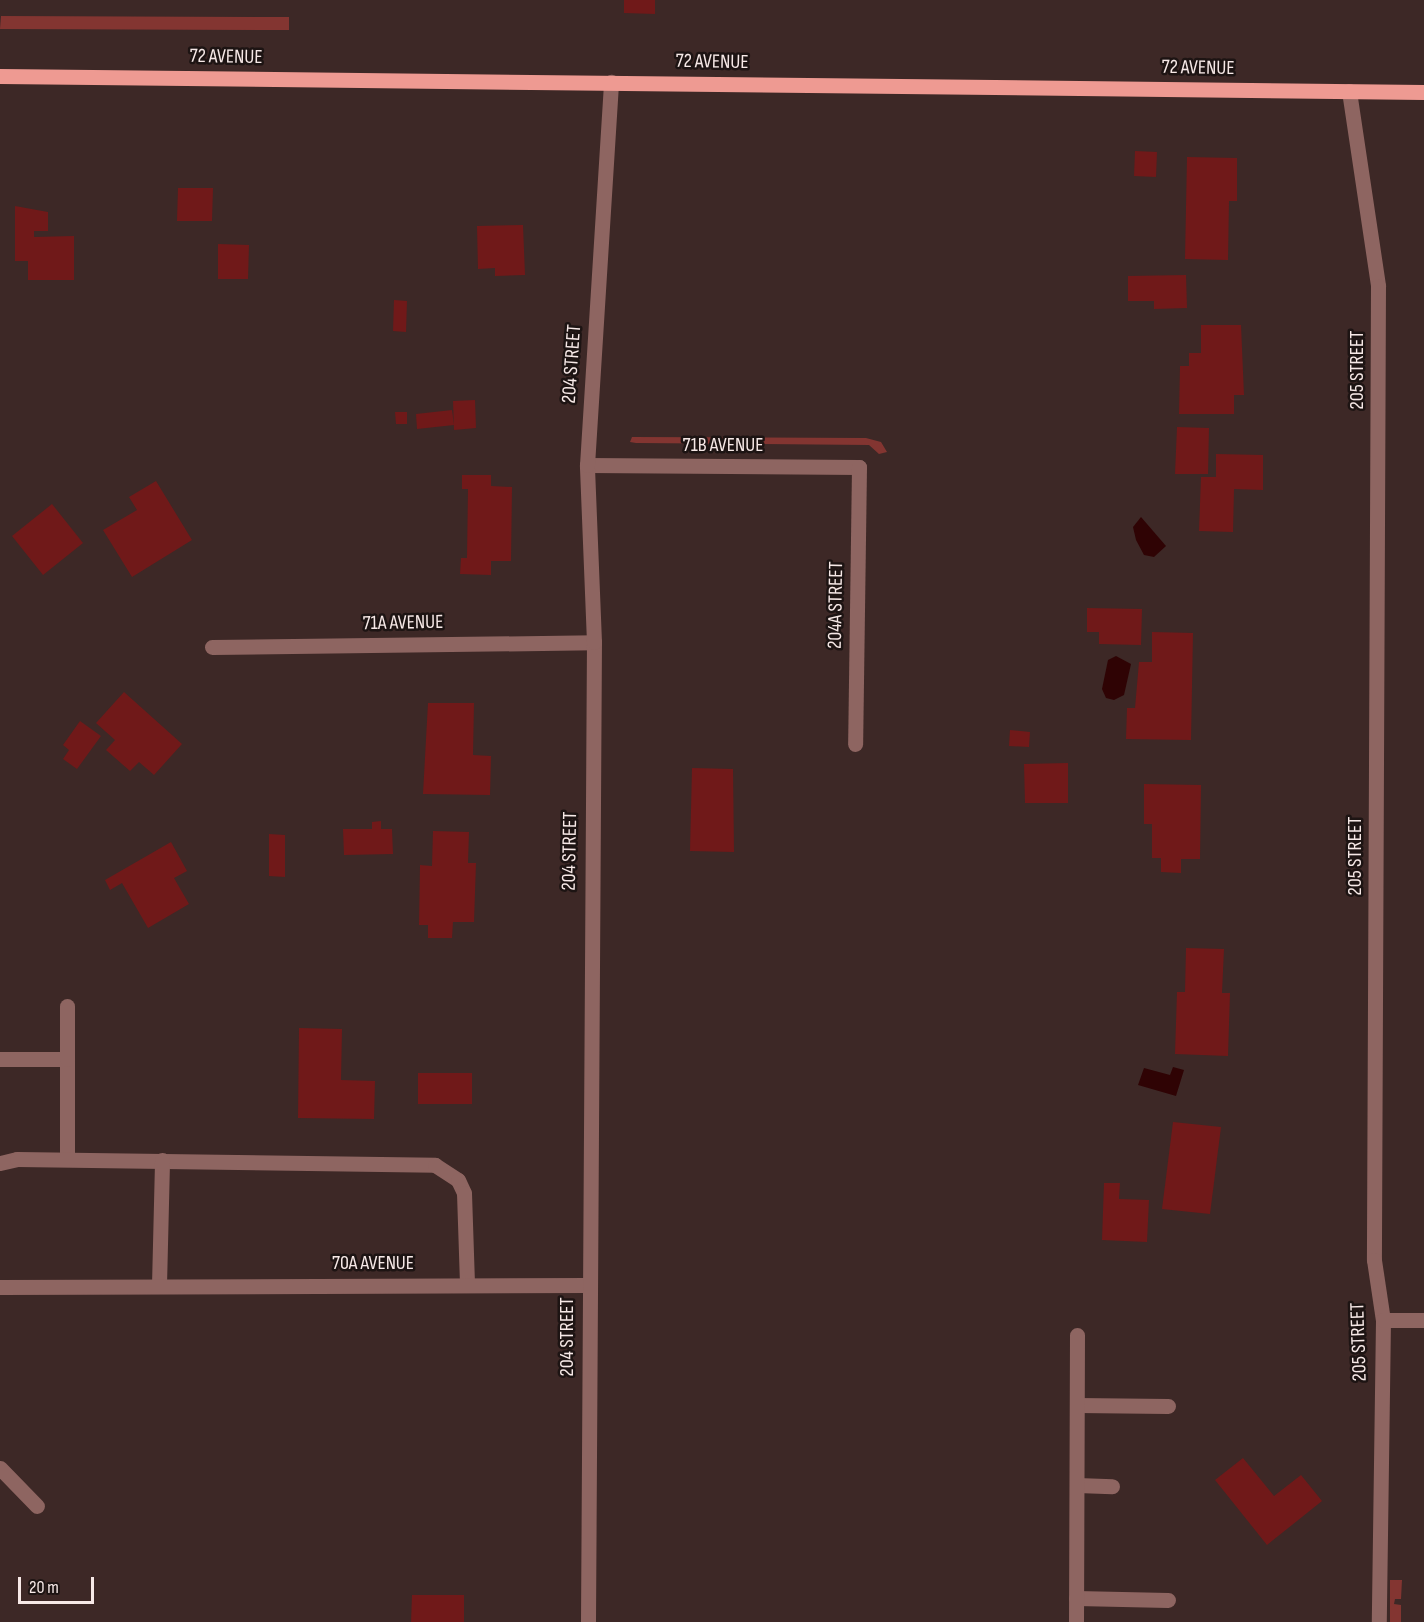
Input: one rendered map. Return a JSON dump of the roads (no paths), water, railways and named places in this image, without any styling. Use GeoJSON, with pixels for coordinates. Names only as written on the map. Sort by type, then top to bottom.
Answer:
{"type":"FeatureCollection","features":[{"type":"Feature","properties":{"kind":"main road","name":"72 AVENUE"},"geometry":{"type":"LineString","coordinates":[[0,76],[1424,92]]}},
{"type":"Feature","properties":{"kind":"street","name":"204 STREET"},"geometry":{"type":"LineString","coordinates":[[588,1622],[588,1285],[594,642],[587,465],[611,82]]}},
{"type":"Feature","properties":{"kind":"street","name":"205 STREET"},"geometry":{"type":"LineString","coordinates":[[1349,91],[1378,286],[1374,1260],[1383,1320],[1379,1622]]}},
{"type":"Feature","properties":{"kind":"street","name":"71B AVENUE"},"geometry":{"type":"LineString","coordinates":[[587,465],[859,467]]}},
{"type":"Feature","properties":{"kind":"street","name":"204A STREET"},"geometry":{"type":"LineString","coordinates":[[855,744],[859,467]]}},
{"type":"Feature","properties":{"kind":"street","name":"71A AVENUE"},"geometry":{"type":"LineString","coordinates":[[212,646],[594,642]]}},
{"type":"Feature","properties":{"kind":"street"},"geometry":{"type":"LineString","coordinates":[[67,1006],[67,1159]]}},
{"type":"Feature","properties":{"kind":"street"},"geometry":{"type":"LineString","coordinates":[[0,1059],[67,1059]]}},
{"type":"Feature","properties":{"kind":"street"},"geometry":{"type":"LineString","coordinates":[[0,1163],[67,1159],[435,1165],[458,1180],[464,1193],[467,1284]]}},
{"type":"Feature","properties":{"kind":"street"},"geometry":{"type":"LineString","coordinates":[[159,1285],[162,1160]]}},
{"type":"Feature","properties":{"kind":"street","name":"70A AVENUE"},"geometry":{"type":"LineString","coordinates":[[0,1287],[588,1285]]}},
{"type":"Feature","properties":{"kind":"street"},"geometry":{"type":"LineString","coordinates":[[1383,1320],[1424,1320]]}},
{"type":"Feature","properties":{"kind":"street"},"geometry":{"type":"LineString","coordinates":[[1076,1622],[1077,1335]]}},
{"type":"Feature","properties":{"kind":"street"},"geometry":{"type":"LineString","coordinates":[[1077,1405],[1168,1406]]}},
{"type":"Feature","properties":{"kind":"street"},"geometry":{"type":"LineString","coordinates":[[0,1468],[38,1506]]}},
{"type":"Feature","properties":{"kind":"street"},"geometry":{"type":"LineString","coordinates":[[1077,1485],[1112,1486]]}},
{"type":"Feature","properties":{"kind":"street"},"geometry":{"type":"LineString","coordinates":[[1076,1598],[1168,1600]]}}]}
